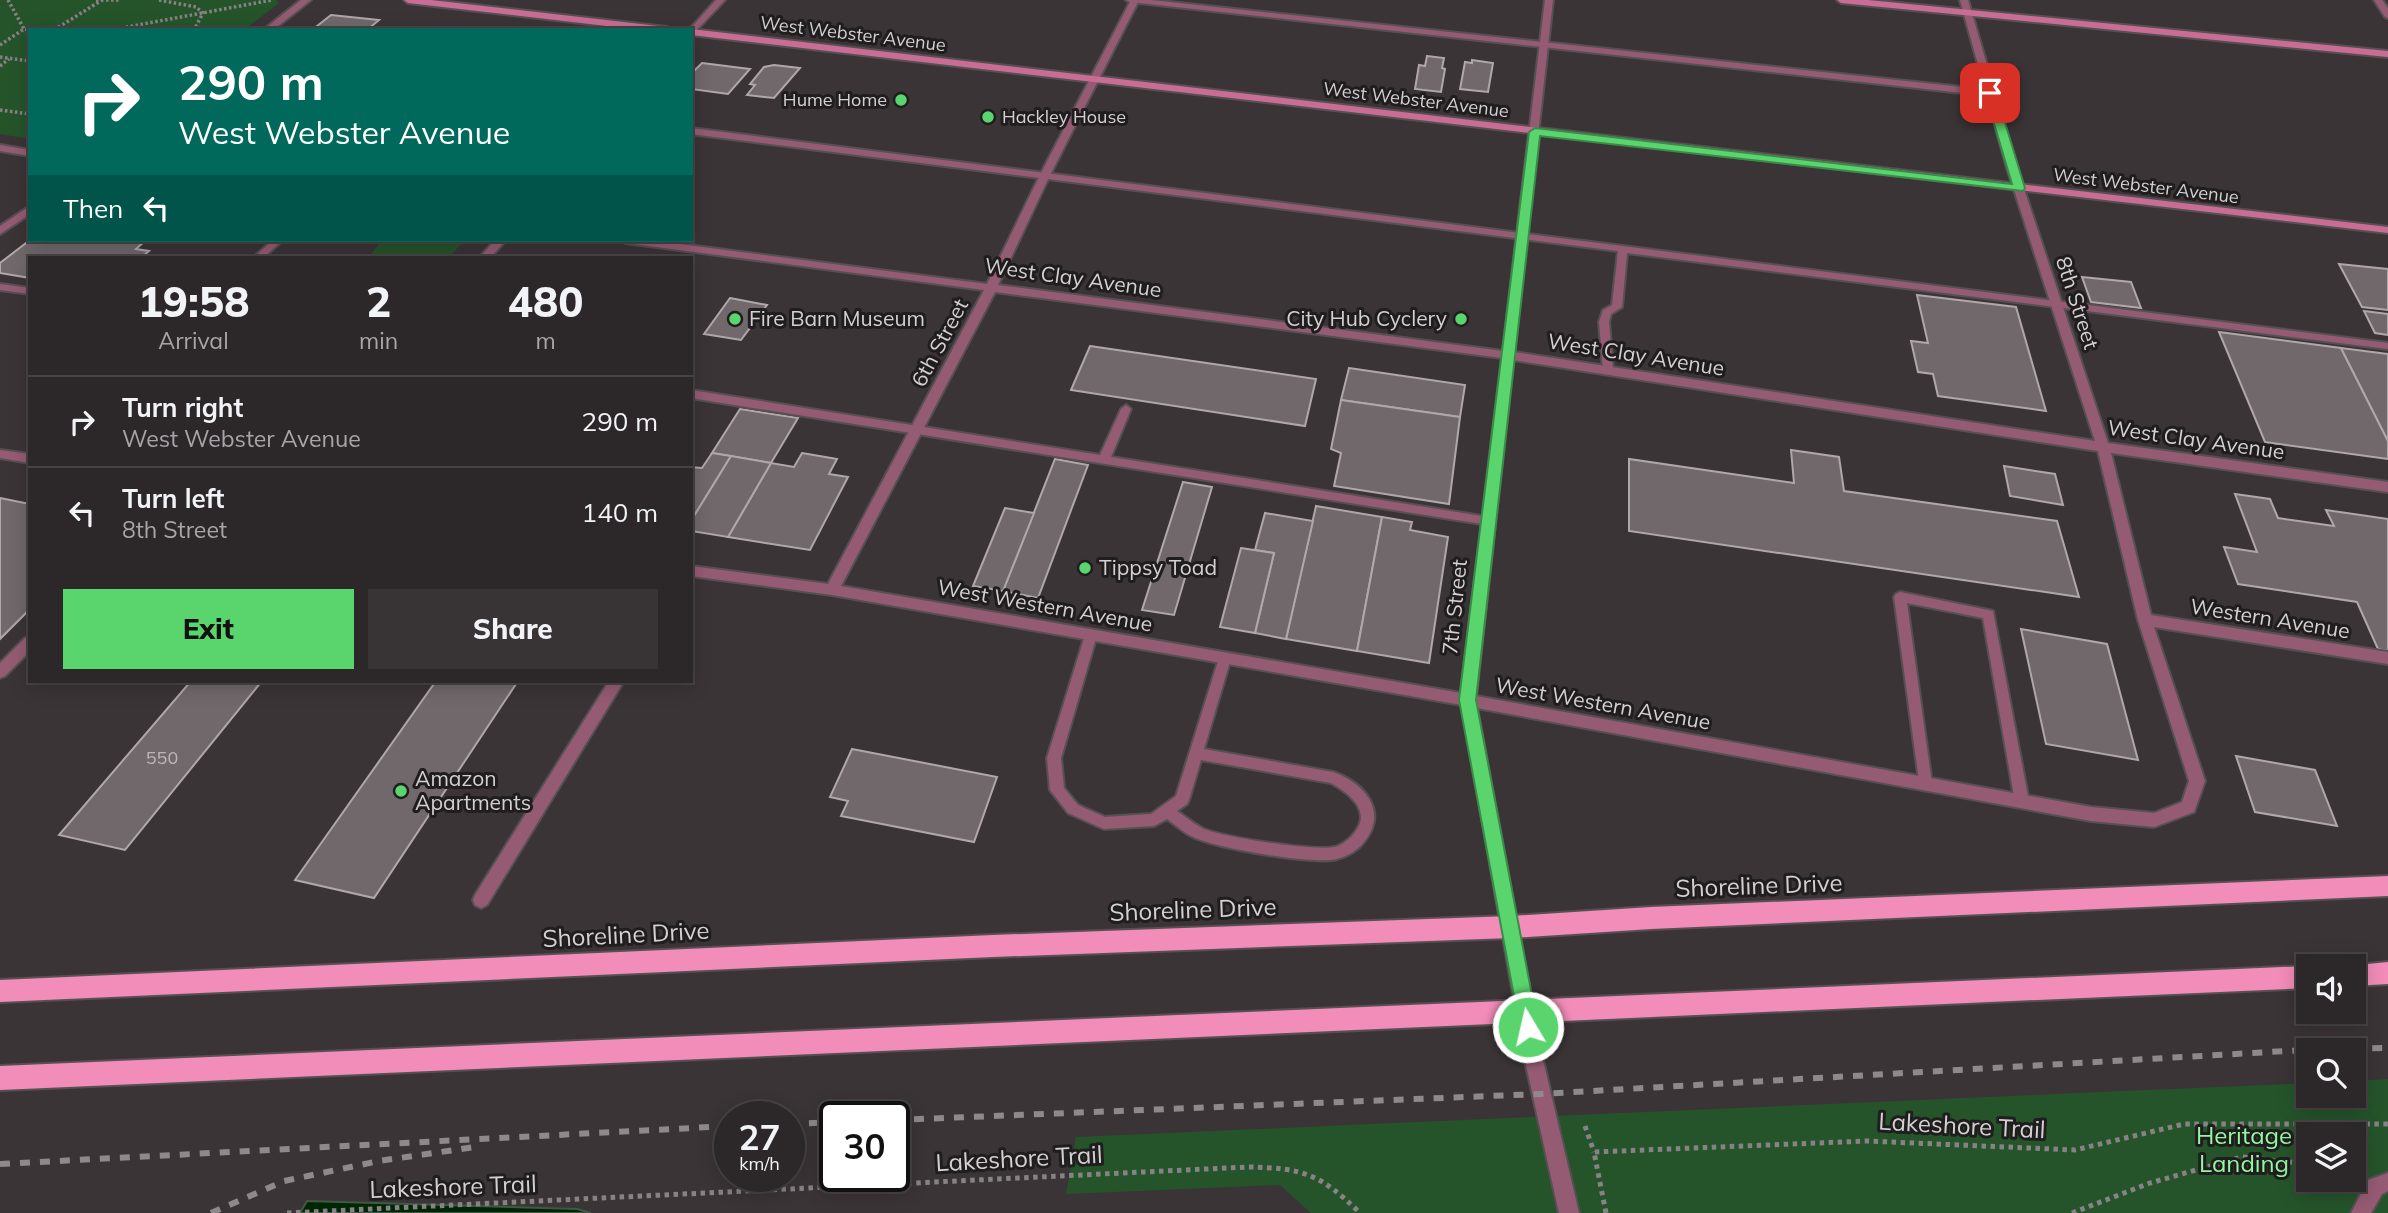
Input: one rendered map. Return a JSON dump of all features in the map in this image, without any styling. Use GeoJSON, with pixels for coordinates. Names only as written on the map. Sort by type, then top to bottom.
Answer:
{"type":"FeatureCollection","features":[{"type":"Feature","properties":{"kind":"highway","name":"Shoreline Drive"},"geometry":{"type":"LineString","coordinates":[[0,991],[2388,887]]}},
{"type":"Feature","properties":{"kind":"highway"},"geometry":{"type":"LineString","coordinates":[[2366,974],[2388,973]]}},
{"type":"Feature","properties":{"kind":"highway"},"geometry":{"type":"LineString","coordinates":[[0,1078],[377,1064],[2296,978]]}},
{"type":"Feature","properties":{"kind":"main road"},"geometry":{"type":"LineString","coordinates":[[408,0],[650,28]]}},
{"type":"Feature","properties":{"kind":"main road"},"geometry":{"type":"LineString","coordinates":[[1841,0],[2388,54]]}},
{"type":"Feature","properties":{"kind":"main road","name":"West Webster Avenue"},"geometry":{"type":"LineString","coordinates":[[693,32],[2388,230]]}},
{"type":"Feature","properties":{"kind":"street"},"geometry":{"type":"LineString","coordinates":[[270,28],[307,0]]}},
{"type":"Feature","properties":{"kind":"street"},"geometry":{"type":"LineString","coordinates":[[693,30],[722,0]]}},
{"type":"Feature","properties":{"kind":"street","name":"6th Street"},"geometry":{"type":"LineString","coordinates":[[832,590],[992,286],[1133,0]]}},
{"type":"Feature","properties":{"kind":"street","name":"7th Street"},"geometry":{"type":"LineString","coordinates":[[1549,0],[1468,700],[1540,1094],[1569,1213]]}},
{"type":"Feature","properties":{"kind":"street","name":"8th Street"},"geometry":{"type":"LineString","coordinates":[[1964,0],[2019,188],[2103,447],[2145,621]]}},
{"type":"Feature","properties":{"kind":"street"},"geometry":{"type":"LineString","coordinates":[[2378,0],[2388,15]]}},
{"type":"Feature","properties":{"kind":"street"},"geometry":{"type":"LineString","coordinates":[[0,148],[28,153]]}},
{"type":"Feature","properties":{"kind":"street"},"geometry":{"type":"LineString","coordinates":[[0,231],[28,210]]}},
{"type":"Feature","properties":{"kind":"street"},"geometry":{"type":"LineString","coordinates":[[486,256],[498,242]]}},
{"type":"Feature","properties":{"kind":"street","name":"West Clay Avenue"},"geometry":{"type":"LineString","coordinates":[[642,242],[1506,355],[2103,447],[2388,487]]}},
{"type":"Feature","properties":{"kind":"street"},"geometry":{"type":"LineString","coordinates":[[0,454],[28,459]]}},
{"type":"Feature","properties":{"kind":"street","name":"West Western Avenue"},"geometry":{"type":"LineString","coordinates":[[693,571],[832,590],[1468,700],[2022,802],[2091,814],[2154,820],[2188,807],[2197,781],[2145,621]]}},
{"type":"Feature","properties":{"kind":"street","name":"Western Avenue"},"geometry":{"type":"LineString","coordinates":[[2145,621],[2388,658]]}},
{"type":"Feature","properties":{"kind":"street"},"geometry":{"type":"LineString","coordinates":[[0,672],[28,644]]}},
{"type":"Feature","properties":{"kind":"street"},"geometry":{"type":"LineString","coordinates":[[481,900],[616,683]]}},
{"type":"Feature","properties":{"kind":"street"},"geometry":{"type":"LineString","coordinates":[[2361,1213],[2375,1187],[2388,1182]]}},
{"type":"Feature","properties":{"kind":"lane"},"geometry":{"type":"LineString","coordinates":[[1133,0],[1990,93]]}},
{"type":"Feature","properties":{"kind":"lane"},"geometry":{"type":"LineString","coordinates":[[693,131],[2388,346]]}},
{"type":"Feature","properties":{"kind":"lane"},"geometry":{"type":"LineString","coordinates":[[259,256],[276,242]]}},
{"type":"Feature","properties":{"kind":"lane"},"geometry":{"type":"LineString","coordinates":[[1608,370],[1604,322],[1607,312],[1617,307],[1623,249]]}},
{"type":"Feature","properties":{"kind":"lane"},"geometry":{"type":"LineString","coordinates":[[0,287],[28,292]]}},
{"type":"Feature","properties":{"kind":"lane"},"geometry":{"type":"LineString","coordinates":[[693,398],[916,430],[1488,521]]}},
{"type":"Feature","properties":{"kind":"lane"},"geometry":{"type":"LineString","coordinates":[[1104,460],[1126,409]]}},
{"type":"Feature","properties":{"kind":"lane"},"geometry":{"type":"LineString","coordinates":[[1925,784],[1900,597],[1989,614],[2022,802]]}},
{"type":"Feature","properties":{"kind":"lane"},"geometry":{"type":"LineString","coordinates":[[1091,635],[1054,758],[1057,790],[1073,809],[1104,822],[1154,820],[1182,800],[1225,658]]}},
{"type":"Feature","properties":{"kind":"lane"},"geometry":{"type":"LineString","coordinates":[[1167,811],[1203,836],[1318,855],[1337,853],[1352,845],[1365,831],[1369,816],[1364,800],[1352,787],[1342,782],[1333,778],[1196,753]]}},
{"type":"Feature","properties":{"kind":"path"},"geometry":{"type":"LineString","coordinates":[[8,0],[24,29]]}},
{"type":"Feature","properties":{"kind":"path"},"geometry":{"type":"LineString","coordinates":[[57,28],[99,1],[119,0]]}},
{"type":"Feature","properties":{"kind":"path"},"geometry":{"type":"LineString","coordinates":[[159,0],[196,7],[203,13]]}},
{"type":"Feature","properties":{"kind":"path"},"geometry":{"type":"LineString","coordinates":[[122,28],[272,0]]}},
{"type":"Feature","properties":{"kind":"path"},"geometry":{"type":"LineString","coordinates":[[195,28],[203,13]]}},
{"type":"Feature","properties":{"kind":"path"},"geometry":{"type":"LineString","coordinates":[[0,45],[24,29],[28,30]]}},
{"type":"Feature","properties":{"kind":"path"},"geometry":{"type":"LineString","coordinates":[[0,57],[28,61]]}},
{"type":"Feature","properties":{"kind":"path"},"geometry":{"type":"LineString","coordinates":[[0,66],[10,59]]}},
{"type":"Feature","properties":{"kind":"path"},"geometry":{"type":"LineString","coordinates":[[0,110],[28,114]]}},
{"type":"Feature","properties":{"kind":"path","name":"Lakeshore Trail"},"geometry":{"type":"LineString","coordinates":[[1594,1152],[1867,1141],[2075,1150],[2183,1124],[2388,1125]]}},
{"type":"Feature","properties":{"kind":"path"},"geometry":{"type":"LineString","coordinates":[[1585,1126],[1594,1152],[1606,1213]]}},
{"type":"Feature","properties":{"kind":"path"},"geometry":{"type":"LineString","coordinates":[[2073,1213],[2150,1183],[2242,1157],[2296,1163]]}},
{"type":"Feature","properties":{"kind":"path","name":"Lakeshore Trail"},"geometry":{"type":"LineString","coordinates":[[287,1213],[1248,1167],[1310,1172],[1340,1193],[1360,1213]]}},
{"type":"Feature","properties":{"kind":"green space"},"geometry":{"type":"Polygon","coordinates":[[[0,0],[276,0],[279,3],[247,28],[28,28],[28,139],[0,134],[0,0]]]}},
{"type":"Feature","properties":{"kind":"green space"},"geometry":{"type":"Polygon","coordinates":[[[380,242],[463,242],[450,256],[370,256],[380,242]]]}},
{"type":"Feature","properties":{"kind":"green space","name":"Heritage Landing"},"geometry":{"type":"Polygon","coordinates":[[[2388,1079],[2388,1213],[1311,1213],[1280,1185],[1066,1194],[1076,1137],[2296,1084],[2296,1108],[2366,1108],[2366,1080],[2388,1079]]]}},
{"type":"Feature","properties":{"kind":"shaded area"},"geometry":{"type":"Polygon","coordinates":[[[307,1201],[577,1209],[591,1213],[300,1213],[307,1201]]]}},
{"type":"Feature","properties":{"kind":"building"},"geometry":{"type":"Polygon","coordinates":[[[331,15],[379,20],[369,28],[315,28],[331,15]]]}},
{"type":"Feature","properties":{"kind":"building"},"geometry":{"type":"Polygon","coordinates":[[[1427,56],[1444,58],[1441,92],[1415,89],[1419,65],[1425,66],[1427,56]]]}},
{"type":"Feature","properties":{"kind":"building"},"geometry":{"type":"Polygon","coordinates":[[[1472,60],[1493,63],[1488,92],[1460,89],[1465,62],[1472,63],[1472,60]]]}},
{"type":"Feature","properties":{"kind":"building"},"geometry":{"type":"Polygon","coordinates":[[[702,63],[750,69],[728,94],[693,89],[693,72],[702,63]]]}},
{"type":"Feature","properties":{"kind":"building"},"geometry":{"type":"Polygon","coordinates":[[[774,65],[800,68],[774,98],[747,95],[755,85],[750,84],[764,67],[774,65]]]}},
{"type":"Feature","properties":{"kind":"building"},"geometry":{"type":"Polygon","coordinates":[[[28,242],[144,242],[136,249],[149,251],[143,256],[28,256],[28,278],[0,273],[0,263],[28,242]]]}},
{"type":"Feature","properties":{"kind":"building"},"geometry":{"type":"Polygon","coordinates":[[[2339,264],[2388,269],[2388,310],[2362,307],[2339,264]]]}},
{"type":"Feature","properties":{"kind":"building"},"geometry":{"type":"Polygon","coordinates":[[[2082,277],[2131,282],[2141,308],[2091,302],[2082,277]]]}},
{"type":"Feature","properties":{"kind":"building"},"geometry":{"type":"Polygon","coordinates":[[[1917,295],[2016,307],[2046,411],[1938,396],[1933,374],[1918,372],[1911,341],[1928,343],[1917,295]]]}},
{"type":"Feature","properties":{"kind":"building","name":"Fire Barn Museum"},"geometry":{"type":"Polygon","coordinates":[[[730,298],[767,305],[741,340],[704,334],[730,298]]]}},
{"type":"Feature","properties":{"kind":"building"},"geometry":{"type":"Polygon","coordinates":[[[2364,311],[2388,314],[2388,335],[2375,333],[2364,311]]]}},
{"type":"Feature","properties":{"kind":"building"},"geometry":{"type":"Polygon","coordinates":[[[2219,332],[2341,348],[2388,441],[2388,459],[2265,442],[2219,332]]]}},
{"type":"Feature","properties":{"kind":"building"},"geometry":{"type":"Polygon","coordinates":[[[1090,346],[1316,379],[1305,426],[1071,390],[1090,346]]]}},
{"type":"Feature","properties":{"kind":"building"},"geometry":{"type":"Polygon","coordinates":[[[2341,348],[2388,354],[2388,441],[2341,348]]]}},
{"type":"Feature","properties":{"kind":"building"},"geometry":{"type":"Polygon","coordinates":[[[1349,368],[1465,385],[1460,417],[1341,400],[1349,368]]]}},
{"type":"Feature","properties":{"kind":"building"},"geometry":{"type":"Polygon","coordinates":[[[1341,400],[1460,417],[1449,504],[1334,486],[1341,453],[1331,449],[1341,400]]]}},
{"type":"Feature","properties":{"kind":"building"},"geometry":{"type":"Polygon","coordinates":[[[740,409],[798,418],[771,463],[712,453],[740,409]]]}},
{"type":"Feature","properties":{"kind":"building"},"geometry":{"type":"Polygon","coordinates":[[[1791,450],[1839,457],[1844,491],[2057,521],[2079,597],[1629,531],[1629,459],[1794,483],[1791,450]]]}},
{"type":"Feature","properties":{"kind":"building"},"geometry":{"type":"Polygon","coordinates":[[[712,453],[731,456],[693,518],[693,467],[702,468],[712,453]]]}},
{"type":"Feature","properties":{"kind":"building"},"geometry":{"type":"Polygon","coordinates":[[[802,453],[837,459],[829,474],[848,477],[810,550],[728,537],[771,463],[794,467],[802,453]]]}},
{"type":"Feature","properties":{"kind":"building"},"geometry":{"type":"Polygon","coordinates":[[[731,456],[771,463],[728,537],[693,531],[693,518],[731,456]]]}},
{"type":"Feature","properties":{"kind":"building"},"geometry":{"type":"Polygon","coordinates":[[[1055,459],[1088,465],[1038,598],[1003,591],[1055,459]]]}},
{"type":"Feature","properties":{"kind":"building"},"geometry":{"type":"Polygon","coordinates":[[[2004,466],[2055,474],[2063,505],[2010,496],[2004,466]]]}},
{"type":"Feature","properties":{"kind":"building"},"geometry":{"type":"Polygon","coordinates":[[[1183,482],[1212,487],[1174,615],[1142,610],[1183,482]]]}},
{"type":"Feature","properties":{"kind":"building"},"geometry":{"type":"Polygon","coordinates":[[[2235,494],[2270,499],[2278,518],[2334,526],[2326,510],[2388,519],[2388,651],[2378,649],[2357,602],[2238,584],[2224,547],[2257,552],[2235,494]]]}},
{"type":"Feature","properties":{"kind":"building"},"geometry":{"type":"Polygon","coordinates":[[[0,498],[28,504],[28,611],[0,639],[0,498]]]}},
{"type":"Feature","properties":{"kind":"building"},"geometry":{"type":"Polygon","coordinates":[[[1316,506],[1382,517],[1357,651],[1286,639],[1316,506]]]}},
{"type":"Feature","properties":{"kind":"building"},"geometry":{"type":"Polygon","coordinates":[[[1005,508],[1034,513],[1003,591],[973,586],[1005,508]]]}},
{"type":"Feature","properties":{"kind":"building"},"geometry":{"type":"Polygon","coordinates":[[[1265,513],[1313,521],[1286,639],[1255,633],[1274,553],[1255,550],[1265,513]]]}},
{"type":"Feature","properties":{"kind":"building"},"geometry":{"type":"Polygon","coordinates":[[[1382,517],[1412,522],[1410,530],[1448,537],[1429,663],[1357,651],[1382,517]]]}},
{"type":"Feature","properties":{"kind":"building"},"geometry":{"type":"Polygon","coordinates":[[[1241,548],[1274,553],[1255,633],[1220,627],[1241,548]]]}},
{"type":"Feature","properties":{"kind":"building"},"geometry":{"type":"Polygon","coordinates":[[[2021,629],[2107,644],[2138,760],[2046,744],[2021,629]]]}},
{"type":"Feature","properties":{"kind":"building"},"geometry":{"type":"Polygon","coordinates":[[[189,683],[260,683],[125,850],[59,835],[189,683]]]}},
{"type":"Feature","properties":{"kind":"building","name":"Amazon Apartments"},"geometry":{"type":"Polygon","coordinates":[[[435,683],[517,683],[374,898],[295,880],[435,683]]]}},
{"type":"Feature","properties":{"kind":"building"},"geometry":{"type":"Polygon","coordinates":[[[852,749],[997,777],[974,842],[841,816],[848,801],[830,797],[852,749]]]}},
{"type":"Feature","properties":{"kind":"building"},"geometry":{"type":"Polygon","coordinates":[[[2236,756],[2315,770],[2337,826],[2255,812],[2236,756]]]}},
{"type":"Feature","properties":{"kind":"railway"},"geometry":{"type":"LineString","coordinates":[[910,1119],[1540,1094],[2322,1049],[2388,1048]]}},
{"type":"Feature","properties":{"kind":"railway"},"geometry":{"type":"LineString","coordinates":[[805,1123],[819,1123]]}},
{"type":"Feature","properties":{"kind":"railway"},"geometry":{"type":"LineString","coordinates":[[0,1164],[714,1127]]}},
{"type":"Feature","properties":{"kind":"railway"},"geometry":{"type":"LineString","coordinates":[[211,1213],[284,1181],[379,1161],[475,1147]]}},
{"type":"Feature","properties":{"kind":"place","name":"Hume Home"},"geometry":{"type":"Point","coordinates":[901,100]}},
{"type":"Feature","properties":{"kind":"place","name":"Hackley House"},"geometry":{"type":"Point","coordinates":[988,117]}},
{"type":"Feature","properties":{"kind":"place","name":"Fire Barn Museum"},"geometry":{"type":"Point","coordinates":[735,319]}},
{"type":"Feature","properties":{"kind":"place","name":"City Hub Cyclery"},"geometry":{"type":"Point","coordinates":[1461,319]}},
{"type":"Feature","properties":{"kind":"place","name":"Tippsy Toad"},"geometry":{"type":"Point","coordinates":[1085,568]}},
{"type":"Feature","properties":{"kind":"place","name":"Amazon Apartments"},"geometry":{"type":"Point","coordinates":[401,791]}},
{"type":"Feature","properties":{"kind":"route"},"geometry":{"type":"LineString","coordinates":[[1528,1027],[1468,700],[1506,355],[1535,132],[2019,188],[1990,93]]}}]}
